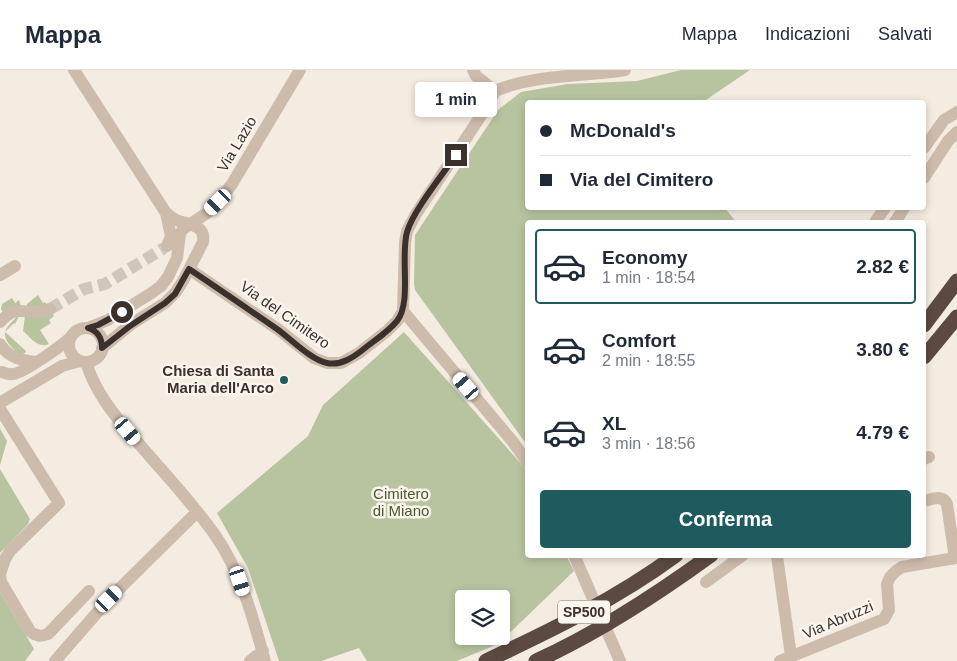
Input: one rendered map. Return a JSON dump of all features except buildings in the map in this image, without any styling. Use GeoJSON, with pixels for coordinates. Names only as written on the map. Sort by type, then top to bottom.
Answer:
{"type":"FeatureCollection","features":[{"type":"Feature","properties":{"kind":"highway"},"geometry":{"type":"LineString","coordinates":[[926,322],[957,282]]}},
{"type":"Feature","properties":{"kind":"highway"},"geometry":{"type":"LineString","coordinates":[[926,355],[957,317]]}},
{"type":"Feature","properties":{"kind":"highway","name":"SP500"},"geometry":{"type":"LineString","coordinates":[[486,661],[536,638],[597,605],[672,558]]}},
{"type":"Feature","properties":{"kind":"highway","name":"SP500"},"geometry":{"type":"LineString","coordinates":[[536,661],[608,623],[670,585],[707,558]]}},
{"type":"Feature","properties":{"kind":"street"},"geometry":{"type":"LineString","coordinates":[[1,404],[62,366],[97,358],[102,348],[175,294],[203,242],[203,231],[198,227],[174,219],[166,213],[74,70]]}},
{"type":"Feature","properties":{"kind":"street","name":"Via Lazio"},"geometry":{"type":"LineString","coordinates":[[190,224],[207,213],[232,184],[300,70]]}},
{"type":"Feature","properties":{"kind":"street"},"geometry":{"type":"LineString","coordinates":[[473,70],[476,76],[495,91]]}},
{"type":"Feature","properties":{"kind":"street"},"geometry":{"type":"LineString","coordinates":[[525,459],[403,311],[407,231],[495,91],[525,82],[625,70]]}},
{"type":"Feature","properties":{"kind":"street"},"geometry":{"type":"LineString","coordinates":[[926,145],[944,120],[957,112]]}},
{"type":"Feature","properties":{"kind":"street"},"geometry":{"type":"LineString","coordinates":[[926,175],[948,141],[957,132]]}},
{"type":"Feature","properties":{"kind":"street"},"geometry":{"type":"LineString","coordinates":[[1,372],[14,374],[54,351],[77,330],[108,320],[161,286],[174,267],[170,249],[171,236],[166,213]]}},
{"type":"Feature","properties":{"kind":"street"},"geometry":{"type":"LineString","coordinates":[[170,249],[183,229],[190,224]]}},
{"type":"Feature","properties":{"kind":"street"},"geometry":{"type":"LineString","coordinates":[[0,275],[15,266]]}},
{"type":"Feature","properties":{"kind":"street","name":"Via del Cimitero"},"geometry":{"type":"LineString","coordinates":[[189,269],[279,330],[314,358],[327,363],[341,363],[359,353],[387,331],[397,321],[403,311]]}},
{"type":"Feature","properties":{"kind":"street"},"geometry":{"type":"LineString","coordinates":[[0,322],[17,310],[38,313],[50,309]]}},
{"type":"Feature","properties":{"kind":"street"},"geometry":{"type":"LineString","coordinates":[[88,328],[100,337],[102,348]]}},
{"type":"Feature","properties":{"kind":"street"},"geometry":{"type":"LineString","coordinates":[[70,338],[69,349],[75,358],[83,362],[111,410],[197,512],[228,554],[240,581],[264,656],[250,661]]}},
{"type":"Feature","properties":{"kind":"street"},"geometry":{"type":"LineString","coordinates":[[0,344],[13,357],[36,362]]}},
{"type":"Feature","properties":{"kind":"street"},"geometry":{"type":"LineString","coordinates":[[1,372],[8,383],[7,396],[1,404]]}},
{"type":"Feature","properties":{"kind":"street"},"geometry":{"type":"LineString","coordinates":[[1,404],[59,503],[10,551],[5,559],[0,575],[1,582],[30,631],[36,636],[48,634],[89,591]]}},
{"type":"Feature","properties":{"kind":"street","name":"Via Abruzzi"},"geometry":{"type":"LineString","coordinates":[[777,558],[786,659],[884,619],[889,610],[888,584],[890,577],[902,566],[955,558],[945,500],[939,498],[926,501]]}},
{"type":"Feature","properties":{"kind":"street"},"geometry":{"type":"LineString","coordinates":[[55,661],[109,599],[197,512]]}},
{"type":"Feature","properties":{"kind":"street"},"geometry":{"type":"LineString","coordinates":[[575,558],[620,661]]}},
{"type":"Feature","properties":{"kind":"street"},"geometry":{"type":"LineString","coordinates":[[706,582],[739,558]]}},
{"type":"Feature","properties":{"kind":"green space"},"geometry":{"type":"Polygon","coordinates":[[[681,70],[750,70],[706,100],[525,100],[525,210],[727,210],[734,220],[525,220],[525,442],[415,290],[415,235],[498,110],[521,92],[568,84],[637,81],[681,70]]]}},
{"type":"Feature","properties":{"kind":"green space"},"geometry":{"type":"Polygon","coordinates":[[[38,295],[43,303],[45,302],[48,306],[27,307],[27,304],[38,295]]]}},
{"type":"Feature","properties":{"kind":"green space"},"geometry":{"type":"Polygon","coordinates":[[[12,298],[15,303],[19,300],[21,306],[4,314],[1,309],[2,304],[12,298]]]}},
{"type":"Feature","properties":{"kind":"green space"},"geometry":{"type":"Polygon","coordinates":[[[52,313],[54,316],[49,320],[51,323],[40,330],[49,344],[38,344],[23,331],[25,316],[52,313]]]}},
{"type":"Feature","properties":{"kind":"green space"},"geometry":{"type":"Polygon","coordinates":[[[20,314],[15,324],[5,332],[9,325],[20,314]]]}},
{"type":"Feature","properties":{"kind":"green space"},"geometry":{"type":"Polygon","coordinates":[[[5,332],[26,351],[25,353],[19,355],[13,349],[8,343],[5,332]]]}},
{"type":"Feature","properties":{"kind":"green space","name":"Cimitero di Miano"},"geometry":{"type":"Polygon","coordinates":[[[404,332],[524,467],[525,558],[568,558],[574,571],[510,632],[510,590],[455,590],[455,645],[496,645],[457,661],[367,661],[359,648],[321,661],[279,661],[248,568],[217,513],[308,436],[323,405],[404,332]]]}},
{"type":"Feature","properties":{"kind":"green space"},"geometry":{"type":"Polygon","coordinates":[[[0,429],[7,441],[0,465],[0,429]]]}},
{"type":"Feature","properties":{"kind":"green space"},"geometry":{"type":"Polygon","coordinates":[[[0,469],[30,519],[28,524],[0,553],[0,469]]]}},
{"type":"Feature","properties":{"kind":"green space"},"geometry":{"type":"Polygon","coordinates":[[[0,592],[34,649],[25,661],[0,661],[0,592]]]}},
{"type":"Feature","properties":{"kind":"tunnel"},"geometry":{"type":"LineString","coordinates":[[50,309],[84,289],[105,284],[164,248]]}},
{"type":"Feature","properties":{"kind":"place","name":"Chiesa di Santa Maria dell'Arco"},"geometry":{"type":"Point","coordinates":[284,380]}},
{"type":"Feature","properties":{"kind":"route"},"geometry":{"type":"LineString","coordinates":[[122,312],[98,325],[88,328],[100,337],[102,348],[175,294],[189,269],[279,330],[314,358],[327,363],[341,363],[359,353],[387,331],[397,321],[403,311],[407,231],[416,214],[456,155]]}}]}
